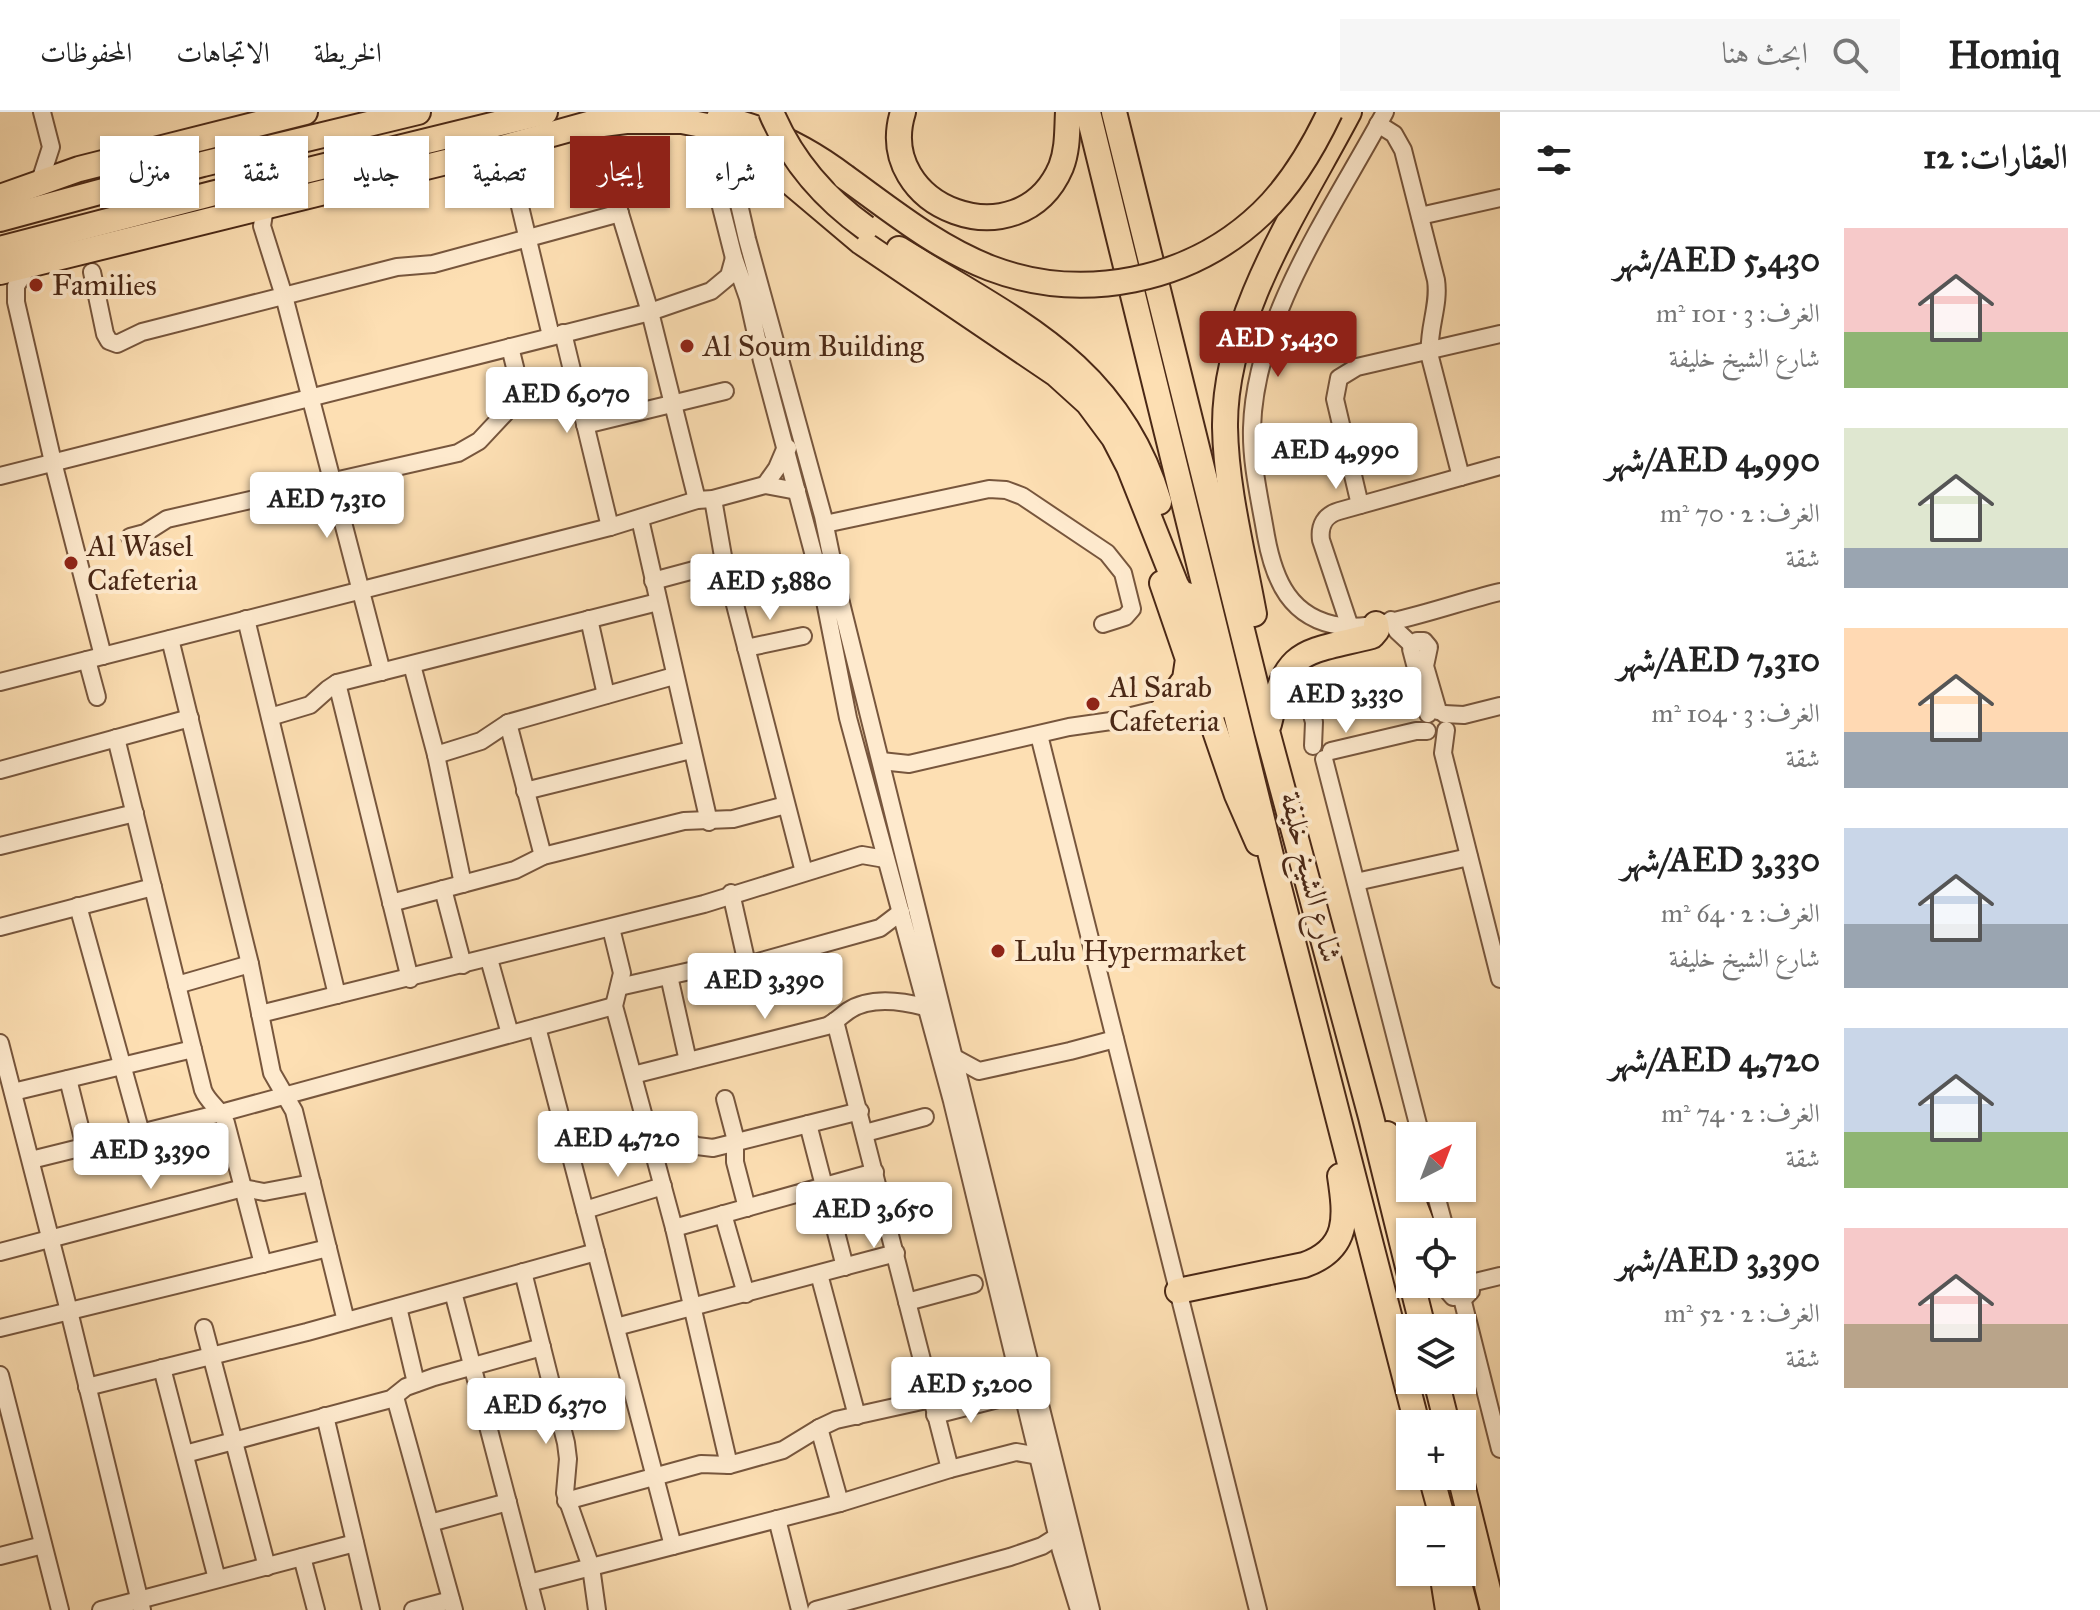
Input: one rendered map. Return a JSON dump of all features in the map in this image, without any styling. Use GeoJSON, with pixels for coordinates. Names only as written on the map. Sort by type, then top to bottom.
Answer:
{"type":"FeatureCollection","features":[{"type":"Feature","properties":{"kind":"highway"},"geometry":{"type":"LineString","coordinates":[[0,219],[203,164],[418,112]]}},
{"type":"Feature","properties":{"kind":"highway"},"geometry":{"type":"LineString","coordinates":[[0,249],[545,112]]}},
{"type":"Feature","properties":{"kind":"highway"},"geometry":{"type":"LineString","coordinates":[[545,136],[631,112]]}},
{"type":"Feature","properties":{"kind":"highway"},"geometry":{"type":"LineString","coordinates":[[771,112],[784,140],[807,174],[834,204],[866,228],[1056,349],[1085,374],[1111,403],[1126,424],[1147,466],[1230,737],[1251,769]]}},
{"type":"Feature","properties":{"kind":"highway"},"geometry":{"type":"LineString","coordinates":[[903,112],[899,133],[901,148],[920,188],[943,207],[972,217],[988,218],[1004,216],[1032,203],[1054,180],[1066,150],[1068,112]]}},
{"type":"Feature","properties":{"kind":"highway","name":"شارع الشيخ خليفة"},"geometry":{"type":"LineString","coordinates":[[1088,112],[1274,868],[1396,1343]]}},
{"type":"Feature","properties":{"kind":"highway","name":"شارع الشيخ خليفة"},"geometry":{"type":"LineString","coordinates":[[1114,112],[1267,731],[1396,1218]]}},
{"type":"Feature","properties":{"kind":"highway"},"geometry":{"type":"LineString","coordinates":[[596,122],[669,114],[722,118],[775,134],[800,146],[942,244],[992,268],[1044,283],[1079,286],[1114,284],[1183,264],[1218,247],[1250,224],[1277,197],[1295,173],[1330,112]]}},
{"type":"Feature","properties":{"kind":"highway"},"geometry":{"type":"LineString","coordinates":[[1259,695],[1263,677],[1262,658],[1227,462],[1226,416],[1230,371],[1254,295],[1349,112]]}},
{"type":"Feature","properties":{"kind":"highway"},"geometry":{"type":"LineString","coordinates":[[0,197],[79,169],[258,118],[297,113]]}},
{"type":"Feature","properties":{"kind":"highway"},"geometry":{"type":"LineString","coordinates":[[596,122],[682,121],[712,127],[740,140],[846,231],[1068,383],[1106,426],[1129,467],[1176,585],[1190,608]]}},
{"type":"Feature","properties":{"kind":"highway"},"geometry":{"type":"LineString","coordinates":[[308,197],[445,163]]}},
{"type":"Feature","properties":{"kind":"highway"},"geometry":{"type":"LineString","coordinates":[[0,272],[265,208]]}},
{"type":"Feature","properties":{"kind":"highway"},"geometry":{"type":"LineString","coordinates":[[1007,340],[1023,359],[1083,411],[1102,436],[1118,466],[1187,652],[1185,679],[1164,708]]}},
{"type":"Feature","properties":{"kind":"highway"},"geometry":{"type":"LineString","coordinates":[[1267,731],[1277,688],[1293,663],[1309,653],[1374,635],[1383,622]]}},
{"type":"Feature","properties":{"kind":"highway"},"geometry":{"type":"LineString","coordinates":[[1164,708],[1190,705],[1201,708],[1209,717],[1243,810],[1260,847],[1274,868]]}},
{"type":"Feature","properties":{"kind":"highway"},"geometry":{"type":"LineString","coordinates":[[1371,1117],[1391,1141],[1420,1218]]}},
{"type":"Feature","properties":{"kind":"highway"},"geometry":{"type":"LineString","coordinates":[[1178,1291],[1304,1265],[1332,1248],[1345,1216],[1337,1159],[1343,1134]]}},
{"type":"Feature","properties":{"kind":"highway"},"geometry":{"type":"LineString","coordinates":[[1463,1490],[1493,1610]]}},
{"type":"Feature","properties":{"kind":"highway"},"geometry":{"type":"LineString","coordinates":[[1444,1586],[1448,1610]]}},
{"type":"Feature","properties":{"kind":"highway"},"geometry":{"type":"LineString","coordinates":[[1460,1586],[1466,1610]]}},
{"type":"Feature","properties":{"kind":"street"},"geometry":{"type":"LineString","coordinates":[[40,181],[51,147],[42,112]]}},
{"type":"Feature","properties":{"kind":"street"},"geometry":{"type":"LineString","coordinates":[[1461,477],[1429,350],[1438,288],[1401,144],[1382,118],[1276,316],[1259,371],[1252,428],[1254,465],[1272,565],[1276,578],[1291,600],[1312,617],[1350,627],[1383,622],[1500,592]]}},
{"type":"Feature","properties":{"kind":"street"},"geometry":{"type":"LineString","coordinates":[[51,147],[79,169]]}},
{"type":"Feature","properties":{"kind":"street"},"geometry":{"type":"LineString","coordinates":[[1079,1610],[1059,1543],[952,1101],[848,718],[822,586],[748,298],[717,191],[706,168],[708,158],[721,150],[731,153],[736,162],[736,191],[747,239],[825,524],[889,797],[1091,1610]]}},
{"type":"Feature","properties":{"kind":"street"},"geometry":{"type":"LineString","coordinates":[[1420,216],[1500,198]]}},
{"type":"Feature","properties":{"kind":"street"},"geometry":{"type":"LineString","coordinates":[[265,208],[262,226],[284,296],[382,672]]}},
{"type":"Feature","properties":{"kind":"street"},"geometry":{"type":"LineString","coordinates":[[520,208],[557,334],[576,387],[610,527]]}},
{"type":"Feature","properties":{"kind":"street"},"geometry":{"type":"LineString","coordinates":[[618,208],[650,312],[671,404],[724,562],[804,872]]}},
{"type":"Feature","properties":{"kind":"street"},"geometry":{"type":"LineString","coordinates":[[92,272],[105,334],[113,343],[121,343],[142,332],[397,267],[433,264],[620,213]]}},
{"type":"Feature","properties":{"kind":"street"},"geometry":{"type":"LineString","coordinates":[[0,476],[650,312],[711,291],[726,281],[734,258]]}},
{"type":"Feature","properties":{"kind":"street"},"geometry":{"type":"LineString","coordinates":[[29,265],[19,279],[15,294],[95,658],[97,697]]}},
{"type":"Feature","properties":{"kind":"street"},"geometry":{"type":"LineString","coordinates":[[711,291],[733,291],[748,298]]}},
{"type":"Feature","properties":{"kind":"street"},"geometry":{"type":"LineString","coordinates":[[1360,505],[1335,399],[1336,385],[1350,369],[1500,334]]}},
{"type":"Feature","properties":{"kind":"street"},"geometry":{"type":"LineString","coordinates":[[510,347],[524,404]]}},
{"type":"Feature","properties":{"kind":"street"},"geometry":{"type":"LineString","coordinates":[[130,537],[145,533],[167,519],[464,451],[492,429],[504,412],[576,387]]}},
{"type":"Feature","properties":{"kind":"street"},"geometry":{"type":"LineString","coordinates":[[585,425],[725,391]]}},
{"type":"Feature","properties":{"kind":"street"},"geometry":{"type":"LineString","coordinates":[[765,485],[786,447]]}},
{"type":"Feature","properties":{"kind":"street"},"geometry":{"type":"LineString","coordinates":[[786,447],[797,455],[824,555],[834,569]]}},
{"type":"Feature","properties":{"kind":"street"},"geometry":{"type":"LineString","coordinates":[[1350,627],[1320,533],[1324,521],[1333,513],[1500,466]]}},
{"type":"Feature","properties":{"kind":"street"},"geometry":{"type":"LineString","coordinates":[[0,682],[765,485],[797,491]]}},
{"type":"Feature","properties":{"kind":"street"},"geometry":{"type":"LineString","coordinates":[[825,524],[989,489],[1014,492],[1101,548],[1118,566],[1126,581],[1132,609],[1125,617],[1103,624]]}},
{"type":"Feature","properties":{"kind":"street"},"geometry":{"type":"LineString","coordinates":[[640,519],[709,822]]}},
{"type":"Feature","properties":{"kind":"street"},"geometry":{"type":"LineString","coordinates":[[653,581],[724,562]]}},
{"type":"Feature","properties":{"kind":"street"},"geometry":{"type":"LineString","coordinates":[[270,717],[310,705],[337,683],[658,602]]}},
{"type":"Feature","properties":{"kind":"street"},"geometry":{"type":"LineString","coordinates":[[246,619],[337,995]]}},
{"type":"Feature","properties":{"kind":"street"},"geometry":{"type":"LineString","coordinates":[[589,619],[606,695]]}},
{"type":"Feature","properties":{"kind":"street"},"geometry":{"type":"LineString","coordinates":[[1383,622],[1412,645],[1421,640],[1429,647],[1425,666],[1443,753],[1500,979]]}},
{"type":"Feature","properties":{"kind":"street"},"geometry":{"type":"LineString","coordinates":[[746,648],[803,636]]}},
{"type":"Feature","properties":{"kind":"street"},"geometry":{"type":"LineString","coordinates":[[170,639],[250,964],[272,1073],[294,1111],[346,1321]]}},
{"type":"Feature","properties":{"kind":"street"},"geometry":{"type":"LineString","coordinates":[[412,665],[436,755],[463,884]]}},
{"type":"Feature","properties":{"kind":"street"},"geometry":{"type":"LineString","coordinates":[[436,755],[481,741],[508,723],[674,676]]}},
{"type":"Feature","properties":{"kind":"street"},"geometry":{"type":"LineString","coordinates":[[337,683],[410,979]]}},
{"type":"Feature","properties":{"kind":"street"},"geometry":{"type":"LineString","coordinates":[[1303,684],[1324,750],[1417,1122]]}},
{"type":"Feature","properties":{"kind":"street"},"geometry":{"type":"LineString","coordinates":[[1324,750],[1419,730],[1500,706]]}},
{"type":"Feature","properties":{"kind":"street"},"geometry":{"type":"LineString","coordinates":[[881,761],[909,764],[1164,708]]}},
{"type":"Feature","properties":{"kind":"street"},"geometry":{"type":"LineString","coordinates":[[0,770],[190,718]]}},
{"type":"Feature","properties":{"kind":"street"},"geometry":{"type":"LineString","coordinates":[[508,723],[543,856]]}},
{"type":"Feature","properties":{"kind":"street"},"geometry":{"type":"LineString","coordinates":[[1039,735],[1258,1610]]}},
{"type":"Feature","properties":{"kind":"street"},"geometry":{"type":"LineString","coordinates":[[116,738],[204,1094],[221,1113],[263,1264]]}},
{"type":"Feature","properties":{"kind":"street"},"geometry":{"type":"LineString","coordinates":[[525,791],[691,750]]}},
{"type":"Feature","properties":{"kind":"street"},"geometry":{"type":"LineString","coordinates":[[889,797],[909,764]]}},
{"type":"Feature","properties":{"kind":"street"},"geometry":{"type":"LineString","coordinates":[[391,903],[515,870],[543,856],[684,821],[733,819],[786,805]]}},
{"type":"Feature","properties":{"kind":"street"},"geometry":{"type":"LineString","coordinates":[[0,846],[135,813]]}},
{"type":"Feature","properties":{"kind":"street"},"geometry":{"type":"LineString","coordinates":[[862,855],[880,838]]}},
{"type":"Feature","properties":{"kind":"street"},"geometry":{"type":"LineString","coordinates":[[260,1014],[704,904],[731,893],[862,855],[885,859]]}},
{"type":"Feature","properties":{"kind":"street"},"geometry":{"type":"LineString","coordinates":[[1356,882],[1469,857]]}},
{"type":"Feature","properties":{"kind":"street"},"geometry":{"type":"LineString","coordinates":[[0,927],[153,887]]}},
{"type":"Feature","properties":{"kind":"street"},"geometry":{"type":"LineString","coordinates":[[443,889],[463,965]]}},
{"type":"Feature","properties":{"kind":"street"},"geometry":{"type":"LineString","coordinates":[[731,893],[747,964]]}},
{"type":"Feature","properties":{"kind":"street"},"geometry":{"type":"LineString","coordinates":[[78,906],[141,1133]]}},
{"type":"Feature","properties":{"kind":"street"},"geometry":{"type":"LineString","coordinates":[[880,928],[901,912]]}},
{"type":"Feature","properties":{"kind":"street"},"geometry":{"type":"LineString","coordinates":[[611,928],[622,973],[614,1006],[674,1228],[729,1465]]}},
{"type":"Feature","properties":{"kind":"street"},"geometry":{"type":"LineString","coordinates":[[619,987],[721,964],[740,967],[880,928],[906,931]]}},
{"type":"Feature","properties":{"kind":"street"},"geometry":{"type":"LineString","coordinates":[[489,959],[510,1034]]}},
{"type":"Feature","properties":{"kind":"street"},"geometry":{"type":"LineString","coordinates":[[177,985],[250,964]]}},
{"type":"Feature","properties":{"kind":"street"},"geometry":{"type":"LineString","coordinates":[[669,976],[688,1061]]}},
{"type":"Feature","properties":{"kind":"street"},"geometry":{"type":"LineString","coordinates":[[900,1000],[919,984]]}},
{"type":"Feature","properties":{"kind":"street"},"geometry":{"type":"LineString","coordinates":[[633,1075],[822,1027],[856,1007],[900,1000],[925,1007]]}},
{"type":"Feature","properties":{"kind":"street"},"geometry":{"type":"LineString","coordinates":[[31,1160],[221,1113],[614,1006]]}},
{"type":"Feature","properties":{"kind":"street"},"geometry":{"type":"LineString","coordinates":[[835,1021],[950,1469]]}},
{"type":"Feature","properties":{"kind":"street"},"geometry":{"type":"LineString","coordinates":[[537,1027],[673,1546]]}},
{"type":"Feature","properties":{"kind":"street"},"geometry":{"type":"LineString","coordinates":[[955,1058],[979,1071],[1115,1039]]}},
{"type":"Feature","properties":{"kind":"street"},"geometry":{"type":"LineString","coordinates":[[0,1043],[141,1605]]}},
{"type":"Feature","properties":{"kind":"street"},"geometry":{"type":"LineString","coordinates":[[13,1092],[193,1049]]}},
{"type":"Feature","properties":{"kind":"street"},"geometry":{"type":"LineString","coordinates":[[964,1097],[979,1071]]}},
{"type":"Feature","properties":{"kind":"street"},"geometry":{"type":"LineString","coordinates":[[68,1079],[85,1147]]}},
{"type":"Feature","properties":{"kind":"street"},"geometry":{"type":"LineString","coordinates":[[725,1099],[735,1143],[735,1162],[747,1208]]}},
{"type":"Feature","properties":{"kind":"street"},"geometry":{"type":"LineString","coordinates":[[651,1140],[674,1134],[702,1147],[713,1148],[860,1111]]}},
{"type":"Feature","properties":{"kind":"street"},"geometry":{"type":"LineString","coordinates":[[865,1133],[925,1117]]}},
{"type":"Feature","properties":{"kind":"street"},"geometry":{"type":"LineString","coordinates":[[808,1124],[845,1267]]}},
{"type":"Feature","properties":{"kind":"street"},"geometry":{"type":"LineString","coordinates":[[674,1228],[875,1172]]}},
{"type":"Feature","properties":{"kind":"street"},"geometry":{"type":"LineString","coordinates":[[0,1252],[243,1188],[264,1192],[312,1183]]}},
{"type":"Feature","properties":{"kind":"street"},"geometry":{"type":"LineString","coordinates":[[585,1210],[663,1186]]}},
{"type":"Feature","properties":{"kind":"street"},"geometry":{"type":"LineString","coordinates":[[723,1214],[746,1294]]}},
{"type":"Feature","properties":{"kind":"street"},"geometry":{"type":"LineString","coordinates":[[0,1328],[328,1248]]}},
{"type":"Feature","properties":{"kind":"street"},"geometry":{"type":"LineString","coordinates":[[87,1387],[346,1321],[596,1252]]}},
{"type":"Feature","properties":{"kind":"street"},"geometry":{"type":"LineString","coordinates":[[616,1327],[896,1253]]}},
{"type":"Feature","properties":{"kind":"street"},"geometry":{"type":"LineString","coordinates":[[523,1272],[568,1451],[564,1484],[566,1501],[591,1567],[597,1610]]}},
{"type":"Feature","properties":{"kind":"street"},"geometry":{"type":"LineString","coordinates":[[819,1274],[857,1416]]}},
{"type":"Feature","properties":{"kind":"street"},"geometry":{"type":"LineString","coordinates":[[1476,1276],[1500,1276]]}},
{"type":"Feature","properties":{"kind":"street"},"geometry":{"type":"LineString","coordinates":[[907,1302],[974,1284]]}},
{"type":"Feature","properties":{"kind":"street"},"geometry":{"type":"LineString","coordinates":[[453,1292],[536,1610]]}},
{"type":"Feature","properties":{"kind":"street"},"geometry":{"type":"LineString","coordinates":[[1462,1298],[1500,1449]]}},
{"type":"Feature","properties":{"kind":"street"},"geometry":{"type":"LineString","coordinates":[[398,1307],[416,1383]]}},
{"type":"Feature","properties":{"kind":"street"},"geometry":{"type":"LineString","coordinates":[[204,1328],[267,1567]]}},
{"type":"Feature","properties":{"kind":"street"},"geometry":{"type":"LineString","coordinates":[[185,1454],[395,1397],[402,1388],[416,1383],[542,1347]]}},
{"type":"Feature","properties":{"kind":"street"},"geometry":{"type":"LineString","coordinates":[[162,1368],[217,1579]]}},
{"type":"Feature","properties":{"kind":"street"},"geometry":{"type":"LineString","coordinates":[[0,1375],[7,1435],[43,1545],[60,1610]]}},
{"type":"Feature","properties":{"kind":"street"},"geometry":{"type":"LineString","coordinates":[[395,1397],[452,1605],[413,1610]]}},
{"type":"Feature","properties":{"kind":"street"},"geometry":{"type":"LineString","coordinates":[[566,1501],[701,1464],[729,1465],[783,1450],[819,1428],[857,1416],[998,1399]]}},
{"type":"Feature","properties":{"kind":"street"},"geometry":{"type":"LineString","coordinates":[[325,1416],[371,1610]]}},
{"type":"Feature","properties":{"kind":"street"},"geometry":{"type":"LineString","coordinates":[[819,1428],[840,1503]]}},
{"type":"Feature","properties":{"kind":"street"},"geometry":{"type":"LineString","coordinates":[[1016,1452],[1033,1435]]}},
{"type":"Feature","properties":{"kind":"street"},"geometry":{"type":"LineString","coordinates":[[529,1583],[840,1503],[1016,1452],[1039,1456]]}},
{"type":"Feature","properties":{"kind":"street"},"geometry":{"type":"LineString","coordinates":[[430,1523],[508,1502]]}},
{"type":"Feature","properties":{"kind":"street"},"geometry":{"type":"LineString","coordinates":[[777,1519],[800,1610]]}},
{"type":"Feature","properties":{"kind":"street"},"geometry":{"type":"LineString","coordinates":[[101,1610],[141,1605],[217,1579],[355,1543]]}},
{"type":"Feature","properties":{"kind":"street"},"geometry":{"type":"LineString","coordinates":[[816,1610],[1059,1543]]}},
{"type":"Feature","properties":{"kind":"street"},"geometry":{"type":"LineString","coordinates":[[0,1556],[43,1545]]}},
{"type":"Feature","properties":{"kind":"street"},"geometry":{"type":"LineString","coordinates":[[302,1557],[316,1610]]}},
{"type":"Feature","properties":{"kind":"place","name":"Families"},"geometry":{"type":"Point","coordinates":[36,285]}},
{"type":"Feature","properties":{"kind":"place","name":"Al Soum Building"},"geometry":{"type":"Point","coordinates":[687,346]}},
{"type":"Feature","properties":{"kind":"place","name":"Al Wasel Cafeteria"},"geometry":{"type":"Point","coordinates":[71,563]}},
{"type":"Feature","properties":{"kind":"place","name":"Al Sarab Cafeteria"},"geometry":{"type":"Point","coordinates":[1093,704]}},
{"type":"Feature","properties":{"kind":"place","name":"Lulu Hypermarket"},"geometry":{"type":"Point","coordinates":[998,951]}}]}
